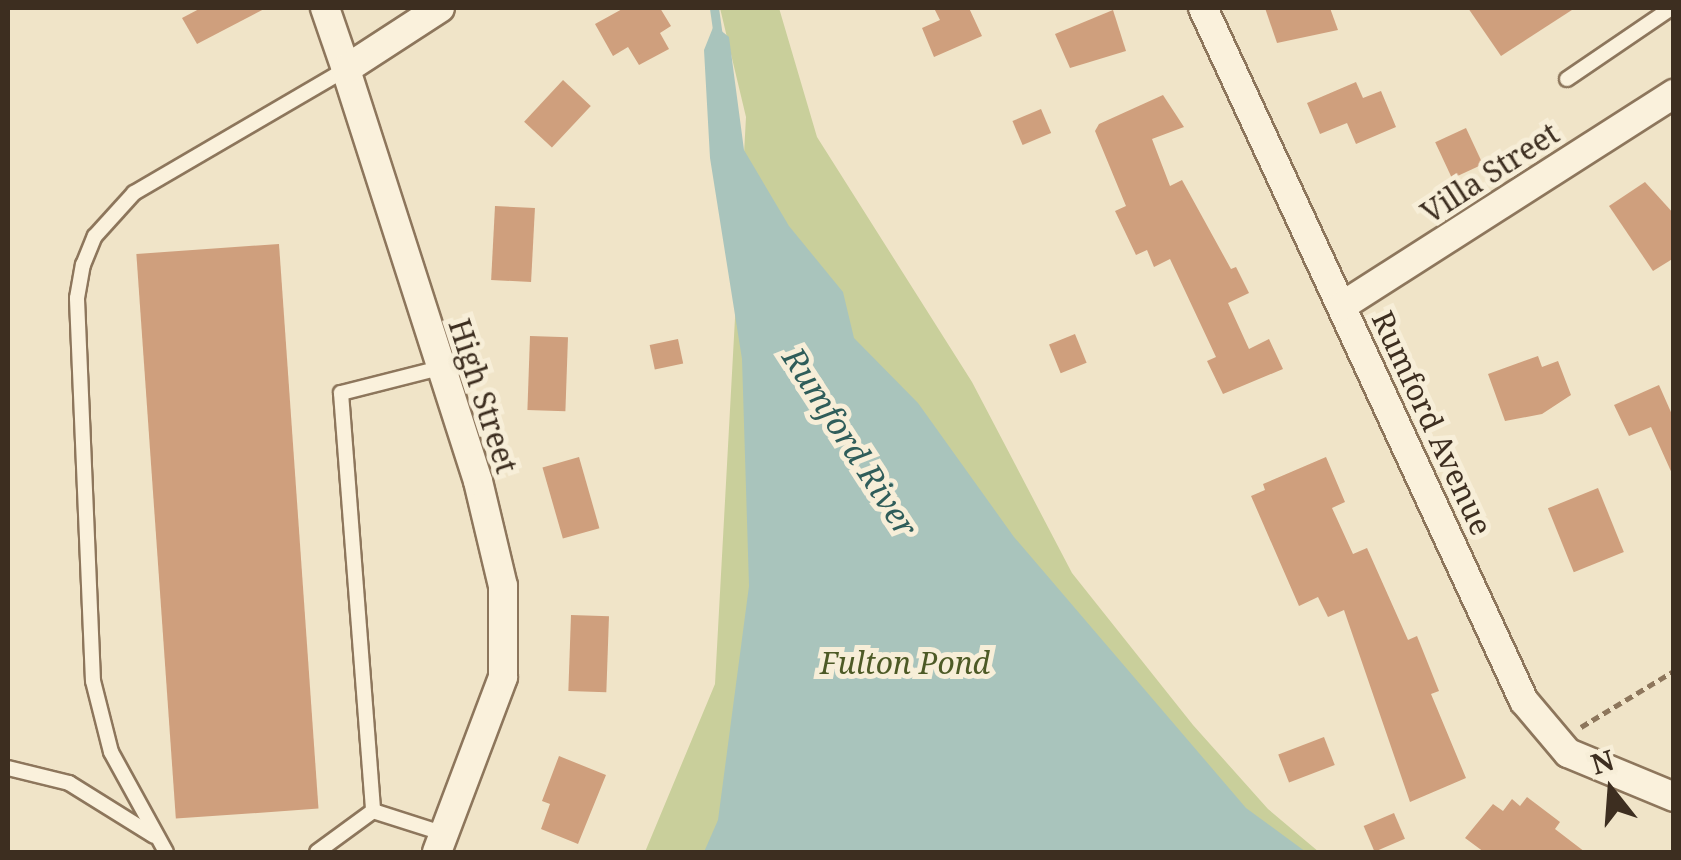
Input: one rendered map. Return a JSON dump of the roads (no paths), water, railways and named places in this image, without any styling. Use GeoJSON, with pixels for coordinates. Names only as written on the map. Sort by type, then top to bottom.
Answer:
{"type":"FeatureCollection","features":[{"type":"Feature","properties":{"kind":"street","name":"High Street"},"geometry":{"type":"LineString","coordinates":[[325,8],[496,550],[506,632],[503,677],[441,843]]}},
{"type":"Feature","properties":{"kind":"street"},"geometry":{"type":"LineString","coordinates":[[346,69],[440,8]]}},
{"type":"Feature","properties":{"kind":"street","name":"Rumford Avenue"},"geometry":{"type":"LineString","coordinates":[[1202,8],[1524,701],[1559,744],[1674,796]]}},
{"type":"Feature","properties":{"kind":"street","name":"Villa Street"},"geometry":{"type":"LineString","coordinates":[[1342,306],[1674,94]]}},
{"type":"Feature","properties":{"kind":"lane"},"geometry":{"type":"LineString","coordinates":[[1567,79],[1668,13]]}},
{"type":"Feature","properties":{"kind":"lane"},"geometry":{"type":"LineString","coordinates":[[162,846],[111,752],[93,681],[77,298],[83,264],[95,236],[134,193],[346,69]]}},
{"type":"Feature","properties":{"kind":"lane"},"geometry":{"type":"LineString","coordinates":[[373,811],[341,393],[440,368]]}},
{"type":"Feature","properties":{"kind":"lane"},"geometry":{"type":"LineString","coordinates":[[8,768],[69,783],[162,846]]}},
{"type":"Feature","properties":{"kind":"lane"},"geometry":{"type":"LineString","coordinates":[[373,811],[441,843]]}},
{"type":"Feature","properties":{"kind":"lane"},"geometry":{"type":"LineString","coordinates":[[317,852],[373,811]]}},
{"type":"Feature","properties":{"kind":"water","name":"Fulton Pond"},"geometry":{"type":"Polygon","coordinates":[[[714,25],[729,37],[744,150],[789,226],[843,292],[854,338],[918,403],[1014,537],[1246,808],[1306,852],[704,852],[718,820],[749,586],[742,359],[710,158],[704,50],[714,25]]]}},
{"type":"Feature","properties":{"kind":"waterway","name":"Rumford River"},"geometry":{"type":"LineString","coordinates":[[714,8],[718,35]]}}]}
